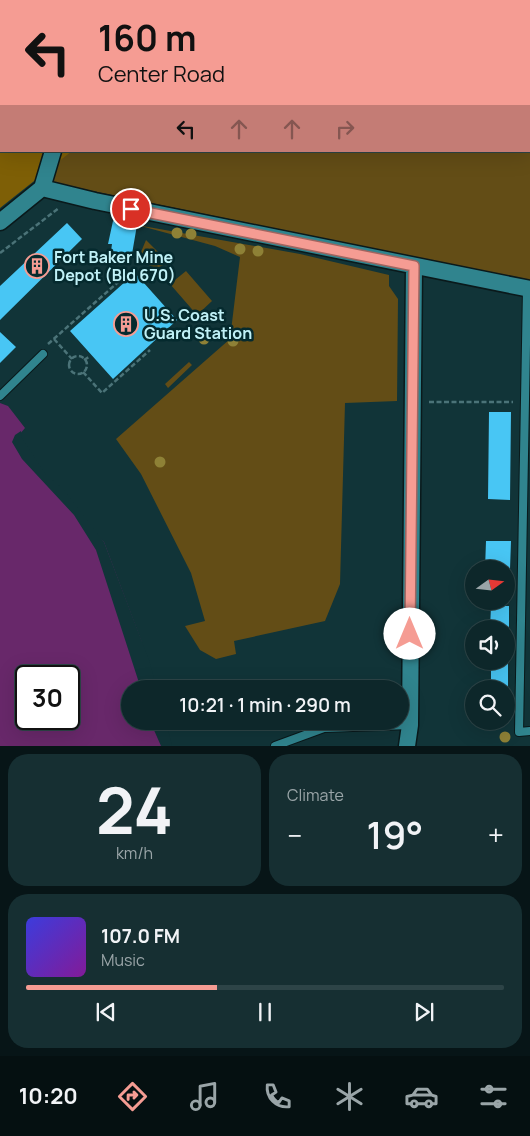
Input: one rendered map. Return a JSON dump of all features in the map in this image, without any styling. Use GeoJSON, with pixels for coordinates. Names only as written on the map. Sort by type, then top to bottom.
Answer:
{"type":"FeatureCollection","features":[{"type":"Feature","properties":{"kind":"street"},"geometry":{"type":"LineString","coordinates":[[0,222],[42,188],[53,152]]}},
{"type":"Feature","properties":{"kind":"street"},"geometry":{"type":"LineString","coordinates":[[42,188],[528,289]]}},
{"type":"Feature","properties":{"kind":"street"},"geometry":{"type":"LineString","coordinates":[[407,746],[410,725],[414,266]]}},
{"type":"Feature","properties":{"kind":"lane"},"geometry":{"type":"LineString","coordinates":[[528,289],[519,732],[530,731]]}},
{"type":"Feature","properties":{"kind":"lane"},"geometry":{"type":"LineString","coordinates":[[0,396],[43,354]]}},
{"type":"Feature","properties":{"kind":"lane"},"geometry":{"type":"LineString","coordinates":[[521,561],[530,561]]}},
{"type":"Feature","properties":{"kind":"lane"},"geometry":{"type":"LineString","coordinates":[[275,746],[324,728],[410,725]]}},
{"type":"Feature","properties":{"kind":"path"},"geometry":{"type":"LineString","coordinates":[[0,253],[74,196]]}},
{"type":"Feature","properties":{"kind":"path"},"geometry":{"type":"LineString","coordinates":[[46,345],[133,269]]}},
{"type":"Feature","properties":{"kind":"path"},"geometry":{"type":"LineString","coordinates":[[54,339],[72,359]]}},
{"type":"Feature","properties":{"kind":"path"},"geometry":{"type":"LineString","coordinates":[[83,372],[102,393],[150,350]]}},
{"type":"Feature","properties":{"kind":"path"},"geometry":{"type":"LineString","coordinates":[[77,357],[84,360],[86,366],[83,372],[77,374],[72,372],[69,364],[72,359],[77,357]]}},
{"type":"Feature","properties":{"kind":"path"},"geometry":{"type":"LineString","coordinates":[[84,360],[89,357]]}},
{"type":"Feature","properties":{"kind":"path"},"geometry":{"type":"LineString","coordinates":[[412,402],[520,402]]}},
{"type":"Feature","properties":{"kind":"shaded area"},"geometry":{"type":"Polygon","coordinates":[[[0,152],[71,152],[0,208],[0,152]]]}},
{"type":"Feature","properties":{"kind":"shaded area"},"geometry":{"type":"Polygon","coordinates":[[[55,152],[530,152],[530,281],[44,181],[55,152]]]}},
{"type":"Feature","properties":{"kind":"shaded area"},"geometry":{"type":"Polygon","coordinates":[[[137,225],[300,254],[389,275],[389,286],[398,299],[397,401],[345,403],[340,584],[325,621],[234,641],[236,654],[216,659],[200,650],[185,626],[205,621],[191,573],[141,474],[116,439],[230,339],[240,257],[215,246],[137,225]]]}},
{"type":"Feature","properties":{"kind":"shaded area"},"geometry":{"type":"Polygon","coordinates":[[[146,240],[169,263],[156,268],[146,264],[141,252],[146,240]]]}},
{"type":"Feature","properties":{"kind":"shaded area"},"geometry":{"type":"Polygon","coordinates":[[[186,271],[212,301],[197,315],[170,284],[186,271]]]}},
{"type":"Feature","properties":{"kind":"shaded area"},"geometry":{"type":"Polygon","coordinates":[[[189,362],[192,365],[168,388],[165,384],[189,362]]]}},
{"type":"Feature","properties":{"kind":"shaded area"},"geometry":{"type":"Polygon","coordinates":[[[0,403],[8,406],[25,428],[19,435],[44,477],[104,542],[141,640],[153,680],[121,680],[121,730],[167,730],[171,746],[0,746],[0,403]]]}},
{"type":"Feature","properties":{"kind":"pier"},"geometry":{"type":"Polygon","coordinates":[[[21,431],[22,438],[46,475],[64,490],[104,542],[149,660],[155,680],[138,680],[96,550],[74,515],[22,459],[12,442],[15,435],[21,431]]]}},
{"type":"Feature","properties":{"kind":"pier"},"geometry":{"type":"Polygon","coordinates":[[[154,730],[168,730],[172,746],[161,746],[154,730]]]}},
{"type":"Feature","properties":{"kind":"building"},"geometry":{"type":"Polygon","coordinates":[[[113,221],[137,225],[132,254],[111,251],[112,244],[108,244],[113,221]]]}},
{"type":"Feature","properties":{"kind":"building","name":"Fort Baker Mine Depot (Bld 670)"},"geometry":{"type":"Polygon","coordinates":[[[67,223],[82,239],[0,320],[0,286],[67,223]]]}},
{"type":"Feature","properties":{"kind":"building","name":"U.S. Coast Guard Station"},"geometry":{"type":"Polygon","coordinates":[[[135,273],[177,320],[113,379],[70,331],[135,273]]]}},
{"type":"Feature","properties":{"kind":"building"},"geometry":{"type":"Polygon","coordinates":[[[0,332],[16,347],[0,363],[0,332]]]}},
{"type":"Feature","properties":{"kind":"building"},"geometry":{"type":"Polygon","coordinates":[[[489,412],[511,412],[510,500],[488,499],[489,412]]]}},
{"type":"Feature","properties":{"kind":"building"},"geometry":{"type":"Polygon","coordinates":[[[486,541],[511,541],[510,560],[485,560],[486,541]]]}},
{"type":"Feature","properties":{"kind":"building"},"geometry":{"type":"Polygon","coordinates":[[[491,610],[509,610],[509,620],[490,620],[491,610]]]}},
{"type":"Feature","properties":{"kind":"building"},"geometry":{"type":"Polygon","coordinates":[[[491,670],[508,670],[508,680],[491,680],[491,670]]]}},
{"type":"Feature","properties":{"kind":"place","name":"Fort Baker Mine Depot (Bld 670)"},"geometry":{"type":"Point","coordinates":[37,266]}},
{"type":"Feature","properties":{"kind":"place","name":"U.S. Coast Guard Station"},"geometry":{"type":"Point","coordinates":[126,324]}},
{"type":"Feature","properties":{"kind":"route"},"geometry":{"type":"LineString","coordinates":[[131,209],[414,266],[410,634]]}}]}
